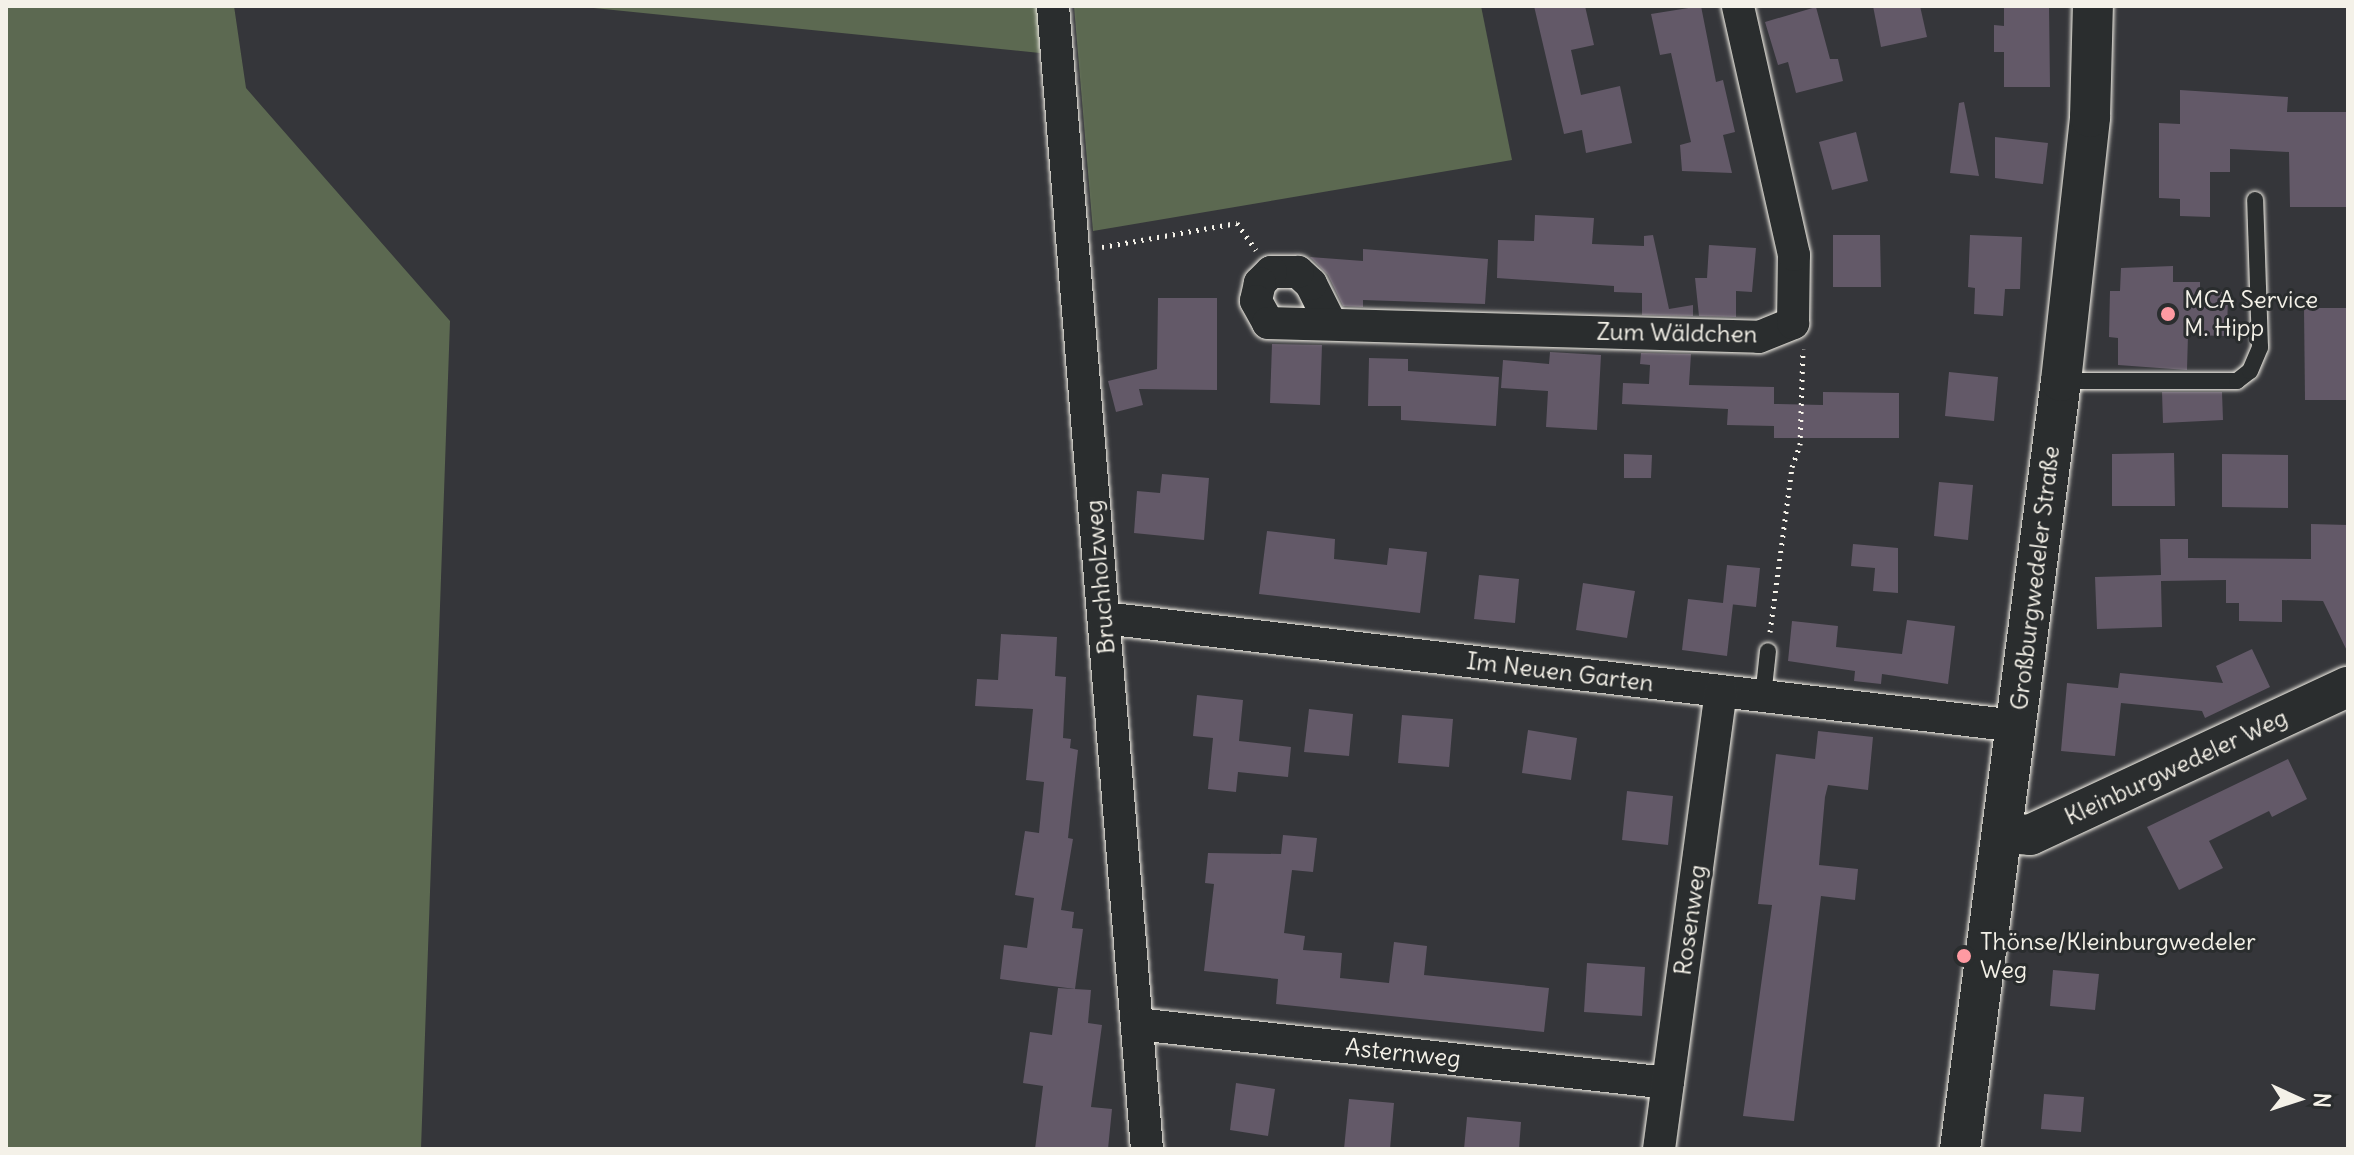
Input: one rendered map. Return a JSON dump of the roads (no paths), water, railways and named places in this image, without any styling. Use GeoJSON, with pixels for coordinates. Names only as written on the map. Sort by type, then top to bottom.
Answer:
{"type":"FeatureCollection","features":[{"type":"Feature","properties":{"kind":"street","name":"Bruchholzweg"},"geometry":{"type":"LineString","coordinates":[[1053,6],[1147,1149]]}},
{"type":"Feature","properties":{"kind":"street","name":"Zum Wäldchen"},"geometry":{"type":"LineString","coordinates":[[1331,324],[1311,284],[1298,272],[1271,272],[1260,283],[1256,301],[1268,323],[1759,337],[1793,323],[1794,255],[1738,6]]}},
{"type":"Feature","properties":{"kind":"street","name":"Großburgwedeler Straße"},"geometry":{"type":"LineString","coordinates":[[1960,1149],[2061,381],[2090,117],[2093,6]]}},
{"type":"Feature","properties":{"kind":"street","name":"Im Neuen Garten"},"geometry":{"type":"LineString","coordinates":[[1104,618],[2016,726]]}},
{"type":"Feature","properties":{"kind":"street","name":"Kleinburgwedeler Weg"},"geometry":{"type":"LineString","coordinates":[[2003,833],[2030,835],[2348,687]]}},
{"type":"Feature","properties":{"kind":"street","name":"Rosenweg"},"geometry":{"type":"LineString","coordinates":[[1659,1149],[1721,691]]}},
{"type":"Feature","properties":{"kind":"street","name":"Asternweg"},"geometry":{"type":"LineString","coordinates":[[1137,1024],[1668,1083]]}},
{"type":"Feature","properties":{"kind":"lane"},"geometry":{"type":"LineString","coordinates":[[2061,381],[2237,381],[2250,371],[2260,347],[2255,200]]}},
{"type":"Feature","properties":{"kind":"lane"},"geometry":{"type":"LineString","coordinates":[[1763,697],[1768,651]]}},
{"type":"Feature","properties":{"kind":"place","name":"MCA Service M. Hipp"},"geometry":{"type":"Point","coordinates":[2168,314]}},
{"type":"Feature","properties":{"kind":"place","name":"Thönse/Kleinburgwedeler Weg"},"geometry":{"type":"Point","coordinates":[1964,956]}}]}
